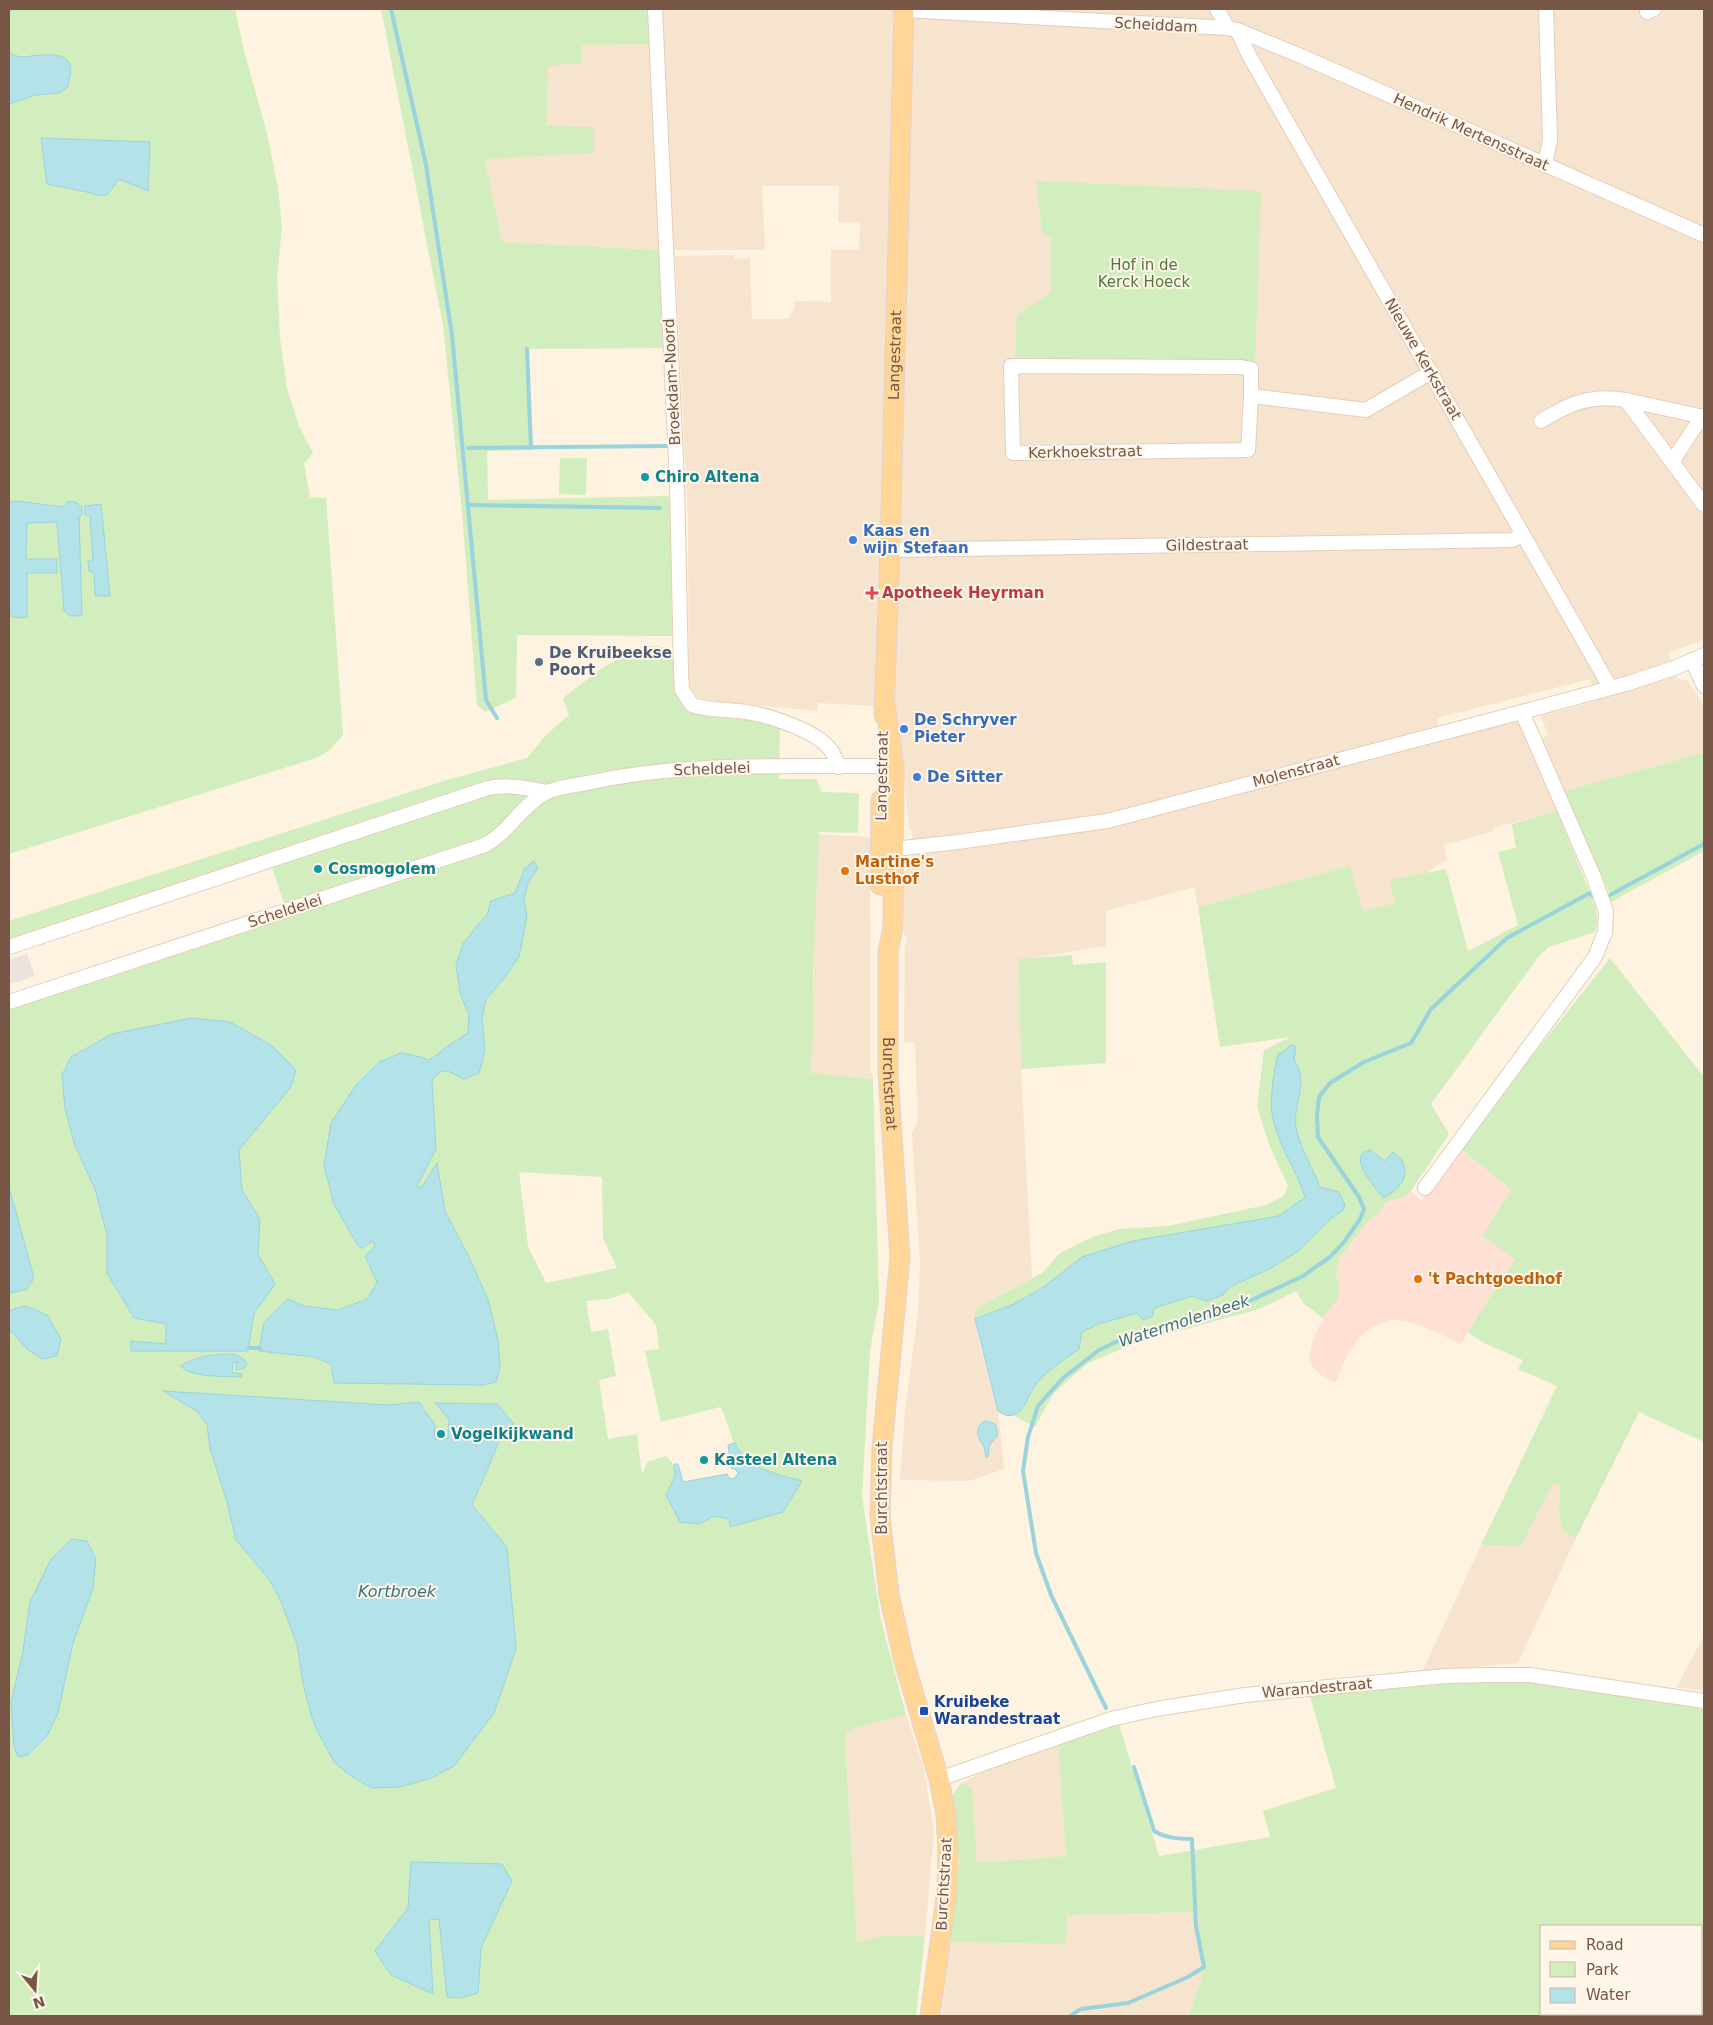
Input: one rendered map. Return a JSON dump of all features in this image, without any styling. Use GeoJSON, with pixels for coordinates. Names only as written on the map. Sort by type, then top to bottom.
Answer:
{"type":"FeatureCollection","features":[{"type":"Feature","properties":{"kind":"main road","name":"Langestraat"},"geometry":{"type":"LineString","coordinates":[[887,850],[888,766],[885,703],[904,10]]}},
{"type":"Feature","properties":{"kind":"main road","name":"Burchtstraat"},"geometry":{"type":"LineString","coordinates":[[887,850],[881,910],[883,933],[888,951],[888,1074],[900,1257],[882,1448],[880,1516],[889,1594],[904,1661],[939,1779],[946,1815],[948,1850],[947,1890],[930,2016]]}},
{"type":"Feature","properties":{"kind":"street","name":"Broekdam-Noord"},"geometry":{"type":"LineString","coordinates":[[655,9],[677,482],[679,641],[682,690],[692,705],[710,710],[746,712],[770,716],[814,736],[830,749],[839,766]]}},
{"type":"Feature","properties":{"kind":"street","name":"Nieuwe Kerkstraat"},"geometry":{"type":"LineString","coordinates":[[1217,9],[1250,57],[1610,687]]}},
{"type":"Feature","properties":{"kind":"street"},"geometry":{"type":"LineString","coordinates":[[1546,9],[1550,140],[1546,165]]}},
{"type":"Feature","properties":{"kind":"street","name":"Scheiddam"},"geometry":{"type":"LineString","coordinates":[[904,10],[1232,29]]}},
{"type":"Feature","properties":{"kind":"street","name":"Hendrik Mertensstraat"},"geometry":{"type":"LineString","coordinates":[[1232,29],[1293,53],[1704,236]]}},
{"type":"Feature","properties":{"kind":"street","name":"Kerkhoekstraat"},"geometry":{"type":"LineString","coordinates":[[1011,366],[1246,368],[1251,369],[1251,396],[1248,450],[1013,453],[1011,366]]}},
{"type":"Feature","properties":{"kind":"street"},"geometry":{"type":"LineString","coordinates":[[1251,396],[1366,410],[1431,372]]}},
{"type":"Feature","properties":{"kind":"street"},"geometry":{"type":"LineString","coordinates":[[1541,421],[1571,404],[1591,398],[1610,397],[1703,417],[1672,462]]}},
{"type":"Feature","properties":{"kind":"street"},"geometry":{"type":"LineString","coordinates":[[1626,400],[1704,505]]}},
{"type":"Feature","properties":{"kind":"street","name":"Gildestraat"},"geometry":{"type":"LineString","coordinates":[[890,550],[1512,540],[1523,535]]}},
{"type":"Feature","properties":{"kind":"street"},"geometry":{"type":"LineString","coordinates":[[1698,657],[1704,686]]}},
{"type":"Feature","properties":{"kind":"street","name":"Molenstraat"},"geometry":{"type":"LineString","coordinates":[[887,850],[1107,821],[1522,712],[1677,667],[1698,657]]}},
{"type":"Feature","properties":{"kind":"street"},"geometry":{"type":"LineString","coordinates":[[1425,1188],[1595,957],[1605,932],[1606,911],[1593,875],[1522,712]]}},
{"type":"Feature","properties":{"kind":"street","name":"Scheldelei"},"geometry":{"type":"LineString","coordinates":[[9,947],[488,788],[510,786],[546,792],[620,776],[709,768],[888,766]]}},
{"type":"Feature","properties":{"kind":"street","name":"Scheldelei"},"geometry":{"type":"LineString","coordinates":[[9,1002],[485,845],[493,841],[527,805],[546,792]]}},
{"type":"Feature","properties":{"kind":"street","name":"Warandestraat"},"geometry":{"type":"LineString","coordinates":[[939,1779],[1111,1719],[1156,1708],[1246,1694],[1445,1676],[1530,1675],[1704,1700]]}},
{"type":"Feature","properties":{"kind":"shaded area"},"geometry":{"type":"Polygon","coordinates":[[[651,9],[1704,9],[1704,642],[1703,640],[1668,653],[1678,679],[1687,680],[1704,705],[1704,753],[1564,791],[1541,739],[1548,735],[1541,716],[1597,701],[1590,679],[1437,718],[1441,741],[1518,721],[1557,811],[1493,828],[1493,831],[1444,845],[1447,859],[1393,896],[1395,903],[1363,912],[1350,866],[1198,907],[1194,887],[1106,911],[1106,946],[1020,960],[1021,1069],[1032,1278],[975,1309],[979,1342],[998,1411],[1004,1469],[969,1481],[900,1480],[905,1411],[918,1312],[920,1263],[912,1133],[918,1120],[915,1043],[904,1042],[905,943],[907,943],[907,936],[904,936],[903,885],[870,885],[871,1074],[873,1074],[873,1079],[810,1074],[814,1027],[813,834],[870,837],[870,884],[904,884],[904,872],[914,865],[912,831],[909,829],[899,722],[875,706],[818,703],[817,711],[745,704],[731,706],[703,703],[689,689],[688,518],[675,256],[734,255],[734,259],[750,258],[752,319],[789,319],[795,306],[795,301],[831,302],[831,250],[859,250],[860,223],[838,222],[839,186],[762,186],[765,250],[659,250],[502,242],[485,158],[594,153],[594,127],[547,126],[548,66],[582,45],[652,44],[651,9]]]}},
{"type":"Feature","properties":{"kind":"shaded area"},"geometry":{"type":"Polygon","coordinates":[[[27,954],[35,976],[11,984],[9,960],[27,954]]]}},
{"type":"Feature","properties":{"kind":"shaded area"},"geometry":{"type":"Polygon","coordinates":[[[1459,1148],[1511,1189],[1482,1236],[1515,1259],[1467,1332],[1462,1344],[1422,1326],[1405,1321],[1390,1320],[1374,1326],[1359,1337],[1346,1358],[1336,1382],[1326,1379],[1312,1367],[1309,1356],[1313,1340],[1323,1318],[1338,1297],[1339,1288],[1336,1274],[1338,1258],[1366,1224],[1379,1213],[1386,1202],[1402,1198],[1411,1191],[1421,1201],[1459,1148]]]}},
{"type":"Feature","properties":{"kind":"shaded area"},"geometry":{"type":"Polygon","coordinates":[[[1554,1482],[1560,1486],[1559,1509],[1563,1531],[1576,1538],[1518,1663],[1422,1672],[1481,1545],[1521,1546],[1554,1482]]]}},
{"type":"Feature","properties":{"kind":"shaded area"},"geometry":{"type":"Polygon","coordinates":[[[1704,1635],[1704,1691],[1677,1687],[1704,1635]]]}},
{"type":"Feature","properties":{"kind":"shaded area"},"geometry":{"type":"Polygon","coordinates":[[[906,1715],[924,1769],[934,1833],[925,1936],[883,1936],[857,1942],[845,1732],[906,1715]]]}},
{"type":"Feature","properties":{"kind":"shaded area"},"geometry":{"type":"Polygon","coordinates":[[[1058,1743],[1066,1856],[977,1863],[972,1787],[961,1783],[1058,1743]]]}},
{"type":"Feature","properties":{"kind":"shaded area"},"geometry":{"type":"Polygon","coordinates":[[[1198,1912],[1202,1979],[1188,2016],[1084,2016],[1083,2013],[1078,2013],[1074,2016],[942,2016],[950,1942],[1066,1944],[1067,1915],[1198,1912]]]}},
{"type":"Feature","properties":{"kind":"green space"},"geometry":{"type":"Polygon","coordinates":[[[9,9],[235,9],[244,51],[267,133],[278,188],[282,227],[277,277],[280,338],[287,389],[299,426],[313,453],[304,464],[310,497],[326,498],[343,735],[330,750],[316,758],[9,854],[9,615],[27,617],[27,573],[57,573],[57,559],[25,559],[27,522],[57,522],[64,611],[82,616],[79,517],[82,515],[82,507],[19,501],[10,502],[9,506],[9,104],[36,95],[59,93],[40,55],[16,56],[9,52],[9,9]],[[150,143],[87,192],[97,195],[119,179],[148,190],[150,143]],[[90,516],[93,560],[88,561],[94,571],[95,596],[109,596],[90,516]]]}},
{"type":"Feature","properties":{"kind":"green space"},"geometry":{"type":"Polygon","coordinates":[[[381,9],[651,9],[653,44],[582,45],[581,63],[548,66],[547,126],[594,127],[594,153],[485,159],[502,242],[659,250],[663,348],[528,349],[531,450],[487,451],[488,500],[668,496],[671,507],[672,636],[517,635],[516,698],[485,712],[477,705],[462,512],[443,325],[381,9]]]}},
{"type":"Feature","properties":{"kind":"green space","name":"Hof in de Kerck Hoeck"},"geometry":{"type":"Polygon","coordinates":[[[1036,181],[1261,191],[1255,363],[1015,360],[1017,315],[1051,292],[1051,239],[1042,231],[1036,181]]]}},
{"type":"Feature","properties":{"kind":"green space"},"geometry":{"type":"Polygon","coordinates":[[[560,458],[587,458],[586,495],[559,494],[560,458]]]}},
{"type":"Feature","properties":{"kind":"green space"},"geometry":{"type":"Polygon","coordinates":[[[655,646],[665,648],[673,653],[676,661],[678,690],[684,707],[700,714],[726,715],[780,724],[779,779],[816,779],[822,792],[859,793],[858,833],[819,832],[813,970],[814,1027],[810,1073],[873,1079],[879,1301],[870,1350],[862,1497],[881,1620],[906,1715],[858,1727],[846,1732],[846,1755],[857,1942],[883,1936],[925,1936],[916,2016],[9,2016],[9,1329],[28,1350],[13,1307],[9,1310],[13,1202],[9,1187],[9,1007],[288,915],[268,856],[9,942],[9,921],[447,780],[527,758],[546,735],[569,715],[563,698],[598,671],[638,647],[655,646]],[[525,868],[515,893],[491,901],[487,915],[463,944],[456,965],[460,993],[469,1015],[468,1033],[436,1056],[428,1060],[421,1057],[324,1166],[334,1204],[358,1246],[373,1241],[375,1246],[365,1257],[377,1282],[367,1299],[338,1310],[304,1306],[288,1299],[260,1351],[314,1357],[331,1364],[334,1383],[500,1367],[498,1340],[488,1300],[470,1259],[445,1211],[437,1164],[421,1188],[417,1186],[436,1149],[432,1080],[440,1072],[448,1071],[464,1079],[485,1051],[482,1019],[486,999],[502,981],[527,916],[524,900],[528,883],[533,877],[525,868]],[[192,1018],[155,1026],[75,1146],[95,1189],[107,1235],[107,1273],[166,1324],[167,1344],[131,1341],[131,1350],[248,1351],[254,1313],[275,1284],[258,1254],[260,1219],[242,1190],[239,1150],[262,1120],[192,1018]],[[519,1172],[528,1247],[546,1283],[617,1268],[603,1238],[602,1177],[519,1172]],[[628,1292],[609,1299],[586,1301],[591,1332],[608,1329],[616,1376],[599,1380],[608,1439],[637,1434],[642,1475],[647,1462],[666,1456],[674,1466],[675,1475],[666,1495],[700,1524],[714,1516],[729,1519],[730,1527],[802,1481],[758,1468],[744,1458],[735,1446],[720,1407],[661,1422],[645,1351],[659,1349],[656,1325],[628,1292]],[[234,1354],[192,1358],[184,1369],[242,1374],[232,1373],[233,1362],[237,1362],[240,1370],[244,1368],[234,1354]],[[164,1392],[198,1412],[207,1425],[210,1448],[227,1502],[236,1540],[268,1578],[279,1597],[297,1644],[303,1683],[318,1732],[334,1762],[507,1547],[472,1505],[499,1442],[514,1424],[435,1403],[449,1419],[448,1439],[433,1439],[419,1402],[388,1405],[164,1392]],[[72,1539],[51,1559],[30,1602],[14,1730],[14,1747],[73,1643],[93,1588],[72,1539]],[[512,1881],[408,1908],[375,1951],[391,1975],[433,1993],[429,1919],[439,1918],[447,1997],[478,1993],[481,1948],[512,1881]]]}},
{"type":"Feature","properties":{"kind":"green space"},"geometry":{"type":"Polygon","coordinates":[[[1704,753],[1704,851],[1611,902],[1608,890],[1564,791],[1704,753]]]}},
{"type":"Feature","properties":{"kind":"green space"},"geometry":{"type":"Polygon","coordinates":[[[1557,811],[1596,908],[1597,923],[1595,932],[1549,947],[1538,957],[1431,1104],[1449,1134],[1411,1191],[1402,1198],[1386,1202],[1379,1213],[1366,1224],[1339,1258],[1336,1274],[1339,1288],[1338,1298],[1323,1318],[1304,1304],[1296,1291],[1259,1309],[1136,1343],[1088,1363],[1053,1394],[1035,1427],[1013,1415],[1021,1408],[1042,1379],[1079,1349],[1082,1333],[1099,1324],[1137,1313],[1143,1320],[1153,1316],[1154,1308],[1192,1296],[1206,1301],[1223,1295],[1230,1287],[1271,1268],[1298,1251],[1328,1221],[1343,1210],[1319,1184],[1298,1136],[1296,1112],[1301,1077],[1294,1060],[1296,1047],[1281,1142],[1305,1196],[1279,1216],[1133,1241],[1014,1304],[975,1319],[975,1309],[1042,1273],[1060,1253],[1092,1237],[1119,1229],[1168,1226],[1266,1205],[1284,1196],[1288,1186],[1268,1142],[1257,1106],[1264,1050],[1291,1037],[1220,1047],[1198,907],[1350,866],[1363,911],[1395,903],[1390,880],[1446,869],[1468,951],[1518,925],[1498,852],[1516,848],[1512,824],[1557,811]],[[1385,1161],[1365,1173],[1383,1197],[1399,1185],[1406,1172],[1385,1161]]]}},
{"type":"Feature","properties":{"kind":"green space"},"geometry":{"type":"Polygon","coordinates":[[[1072,955],[1073,965],[1106,962],[1106,1063],[1021,1069],[1019,959],[1072,955]]]}},
{"type":"Feature","properties":{"kind":"green space"},"geometry":{"type":"Polygon","coordinates":[[[1610,958],[1704,1077],[1704,1442],[1639,1412],[1576,1538],[1563,1532],[1559,1509],[1560,1486],[1554,1482],[1521,1546],[1481,1545],[1557,1386],[1518,1369],[1523,1360],[1486,1344],[1467,1332],[1515,1259],[1482,1236],[1511,1189],[1459,1148],[1610,958]]]}},
{"type":"Feature","properties":{"kind":"green space"},"geometry":{"type":"Polygon","coordinates":[[[1510,1680],[1619,1693],[1704,1707],[1704,2016],[1188,2016],[1202,1979],[1198,1912],[1067,1915],[1066,1944],[950,1942],[959,1861],[951,1797],[961,1783],[972,1787],[977,1863],[1066,1856],[1058,1743],[1118,1721],[1159,1856],[1270,1837],[1263,1811],[1336,1788],[1310,1696],[1443,1682],[1510,1680]]]}},
{"type":"Feature","properties":{"kind":"water"},"geometry":{"type":"Polygon","coordinates":[[[9,52],[22,57],[61,56],[70,65],[71,70],[67,88],[59,93],[36,95],[9,104],[9,52]]]}},
{"type":"Feature","properties":{"kind":"water"},"geometry":{"type":"Polygon","coordinates":[[[41,138],[150,142],[148,191],[119,179],[107,195],[97,195],[47,184],[41,138]]]}},
{"type":"Feature","properties":{"kind":"water"},"geometry":{"type":"Polygon","coordinates":[[[18,501],[64,507],[68,501],[78,503],[79,507],[82,506],[82,515],[79,517],[82,616],[70,616],[64,611],[57,522],[27,523],[26,559],[57,559],[57,573],[27,573],[27,617],[17,618],[9,615],[9,506],[10,502],[18,501]]]}},
{"type":"Feature","properties":{"kind":"water"},"geometry":{"type":"Polygon","coordinates":[[[101,504],[110,596],[95,596],[94,572],[89,571],[88,561],[93,560],[90,516],[85,515],[85,506],[101,504]]]}},
{"type":"Feature","properties":{"kind":"water"},"geometry":{"type":"Polygon","coordinates":[[[534,861],[538,868],[528,883],[524,900],[527,916],[519,957],[486,999],[482,1019],[485,1051],[479,1073],[464,1079],[448,1071],[440,1072],[432,1080],[436,1149],[417,1186],[421,1188],[437,1163],[445,1211],[470,1259],[488,1300],[498,1340],[500,1367],[496,1382],[482,1385],[334,1383],[331,1364],[314,1357],[259,1351],[264,1323],[288,1299],[304,1306],[338,1310],[367,1299],[377,1282],[365,1256],[375,1246],[373,1241],[362,1248],[358,1246],[334,1204],[324,1166],[331,1123],[356,1085],[379,1062],[401,1053],[428,1060],[468,1033],[469,1015],[460,993],[456,965],[463,944],[487,915],[491,901],[515,893],[525,868],[534,861]]]}},
{"type":"Feature","properties":{"kind":"water"},"geometry":{"type":"Polygon","coordinates":[[[192,1018],[230,1022],[271,1045],[296,1070],[291,1087],[239,1150],[242,1190],[260,1219],[258,1254],[275,1284],[254,1313],[248,1351],[131,1351],[131,1341],[166,1344],[166,1324],[134,1318],[107,1273],[107,1235],[95,1189],[75,1146],[65,1109],[62,1075],[71,1057],[112,1034],[192,1018]]]}},
{"type":"Feature","properties":{"kind":"water"},"geometry":{"type":"Polygon","coordinates":[[[1290,1045],[1296,1047],[1294,1060],[1301,1078],[1296,1113],[1299,1139],[1320,1187],[1339,1192],[1345,1205],[1343,1210],[1328,1221],[1298,1251],[1271,1268],[1230,1287],[1223,1295],[1206,1301],[1192,1296],[1154,1308],[1153,1316],[1143,1320],[1137,1313],[1099,1324],[1082,1332],[1079,1349],[1055,1366],[1039,1381],[1020,1411],[1009,1416],[998,1411],[975,1319],[1014,1304],[1045,1286],[1082,1257],[1133,1241],[1279,1216],[1305,1197],[1278,1135],[1272,1113],[1272,1091],[1278,1054],[1285,1051],[1290,1045]]]}},
{"type":"Feature","properties":{"kind":"water"},"geometry":{"type":"Polygon","coordinates":[[[1370,1150],[1385,1161],[1393,1152],[1404,1165],[1404,1177],[1401,1183],[1397,1189],[1383,1198],[1369,1180],[1361,1165],[1360,1158],[1363,1153],[1370,1150]]]}},
{"type":"Feature","properties":{"kind":"water"},"geometry":{"type":"Polygon","coordinates":[[[9,1187],[34,1278],[27,1289],[11,1293],[9,1292],[9,1187]]]}},
{"type":"Feature","properties":{"kind":"water"},"geometry":{"type":"Polygon","coordinates":[[[26,1306],[47,1315],[61,1339],[57,1356],[42,1359],[28,1350],[9,1329],[9,1310],[26,1306]]]}},
{"type":"Feature","properties":{"kind":"water"},"geometry":{"type":"Polygon","coordinates":[[[234,1354],[247,1363],[244,1368],[236,1370],[237,1362],[233,1362],[232,1373],[242,1374],[241,1377],[192,1373],[181,1366],[200,1357],[234,1354]]]}},
{"type":"Feature","properties":{"kind":"water","name":"Kortbroek"},"geometry":{"type":"Polygon","coordinates":[[[163,1391],[388,1405],[419,1402],[435,1425],[434,1439],[448,1439],[449,1419],[435,1403],[497,1404],[514,1424],[499,1442],[472,1505],[507,1547],[516,1649],[494,1713],[455,1765],[432,1778],[399,1787],[371,1788],[348,1774],[334,1762],[312,1718],[303,1683],[297,1644],[279,1597],[268,1578],[236,1540],[227,1502],[210,1448],[207,1425],[198,1412],[163,1391]]]}},
{"type":"Feature","properties":{"kind":"water"},"geometry":{"type":"Polygon","coordinates":[[[986,1421],[995,1424],[998,1435],[989,1446],[988,1457],[986,1457],[978,1431],[980,1425],[986,1421]]]}},
{"type":"Feature","properties":{"kind":"water"},"geometry":{"type":"Polygon","coordinates":[[[735,1443],[740,1452],[755,1465],[773,1473],[802,1481],[783,1512],[730,1527],[729,1519],[714,1516],[700,1524],[680,1522],[666,1495],[675,1476],[674,1464],[678,1464],[683,1482],[727,1474],[730,1479],[735,1478],[738,1473],[731,1468],[728,1445],[735,1443]]]}},
{"type":"Feature","properties":{"kind":"water"},"geometry":{"type":"Polygon","coordinates":[[[72,1539],[87,1541],[96,1559],[93,1588],[73,1643],[58,1713],[47,1736],[28,1755],[18,1757],[14,1747],[11,1703],[23,1651],[30,1602],[51,1559],[72,1539]]]}},
{"type":"Feature","properties":{"kind":"water"},"geometry":{"type":"Polygon","coordinates":[[[411,1862],[502,1864],[512,1881],[481,1948],[478,1993],[461,1998],[447,1997],[439,1919],[429,1920],[433,1994],[391,1975],[375,1951],[408,1908],[411,1862]]]}},
{"type":"Feature","properties":{"kind":"waterway"},"geometry":{"type":"LineString","coordinates":[[391,9],[426,165],[452,335],[486,700],[497,718]]}},
{"type":"Feature","properties":{"kind":"waterway"},"geometry":{"type":"LineString","coordinates":[[527,349],[531,448]]}},
{"type":"Feature","properties":{"kind":"waterway"},"geometry":{"type":"LineString","coordinates":[[468,448],[667,446]]}},
{"type":"Feature","properties":{"kind":"waterway"},"geometry":{"type":"LineString","coordinates":[[468,505],[660,508]]}},
{"type":"Feature","properties":{"kind":"waterway","name":"Watermolenbeek"},"geometry":{"type":"LineString","coordinates":[[1610,895],[1704,844]]}},
{"type":"Feature","properties":{"kind":"waterway","name":"Watermolenbeek"},"geometry":{"type":"LineString","coordinates":[[1106,1708],[1051,1595],[1036,1553],[1023,1471],[1028,1437],[1038,1406],[1063,1378],[1099,1350],[1129,1336],[1239,1306],[1303,1276],[1330,1257],[1344,1242],[1360,1219],[1364,1209],[1359,1197],[1318,1137],[1317,1116],[1319,1097],[1330,1083],[1364,1062],[1411,1043],[1431,1009],[1507,938],[1590,893],[1596,899]]}},
{"type":"Feature","properties":{"kind":"waterway"},"geometry":{"type":"LineString","coordinates":[[249,1348],[260,1348]]}},
{"type":"Feature","properties":{"kind":"waterway","name":"Watermolenbeek"},"geometry":{"type":"LineString","coordinates":[[1070,2016],[1081,2009],[1128,2003],[1188,1977],[1204,1967],[1196,1926],[1192,1839],[1172,1838],[1154,1831],[1134,1767]]}},
{"type":"Feature","properties":{"kind":"place","name":"Chiro Altena"},"geometry":{"type":"Point","coordinates":[645,477]}},
{"type":"Feature","properties":{"kind":"place","name":"Kaas en wijn Stefaan"},"geometry":{"type":"Point","coordinates":[853,540]}},
{"type":"Feature","properties":{"kind":"place","name":"Apotheek Heyrman"},"geometry":{"type":"Point","coordinates":[872,593]}},
{"type":"Feature","properties":{"kind":"place","name":"De Kruibeekse Poort"},"geometry":{"type":"Point","coordinates":[539,662]}},
{"type":"Feature","properties":{"kind":"place","name":"De Schryver Pieter"},"geometry":{"type":"Point","coordinates":[904,729]}},
{"type":"Feature","properties":{"kind":"place","name":"De Sitter"},"geometry":{"type":"Point","coordinates":[917,777]}},
{"type":"Feature","properties":{"kind":"place","name":"Cosmogolem"},"geometry":{"type":"Point","coordinates":[318,869]}},
{"type":"Feature","properties":{"kind":"place","name":"Martine's Lusthof"},"geometry":{"type":"Point","coordinates":[845,871]}},
{"type":"Feature","properties":{"kind":"place","name":"'t Pachtgoedhof"},"geometry":{"type":"Point","coordinates":[1418,1279]}},
{"type":"Feature","properties":{"kind":"place","name":"Vogelkijkwand"},"geometry":{"type":"Point","coordinates":[441,1434]}},
{"type":"Feature","properties":{"kind":"place","name":"Kasteel Altena"},"geometry":{"type":"Point","coordinates":[704,1460]}},
{"type":"Feature","properties":{"kind":"place","name":"Kruibeke Warandestraat"},"geometry":{"type":"Point","coordinates":[924,1711]}}]}
